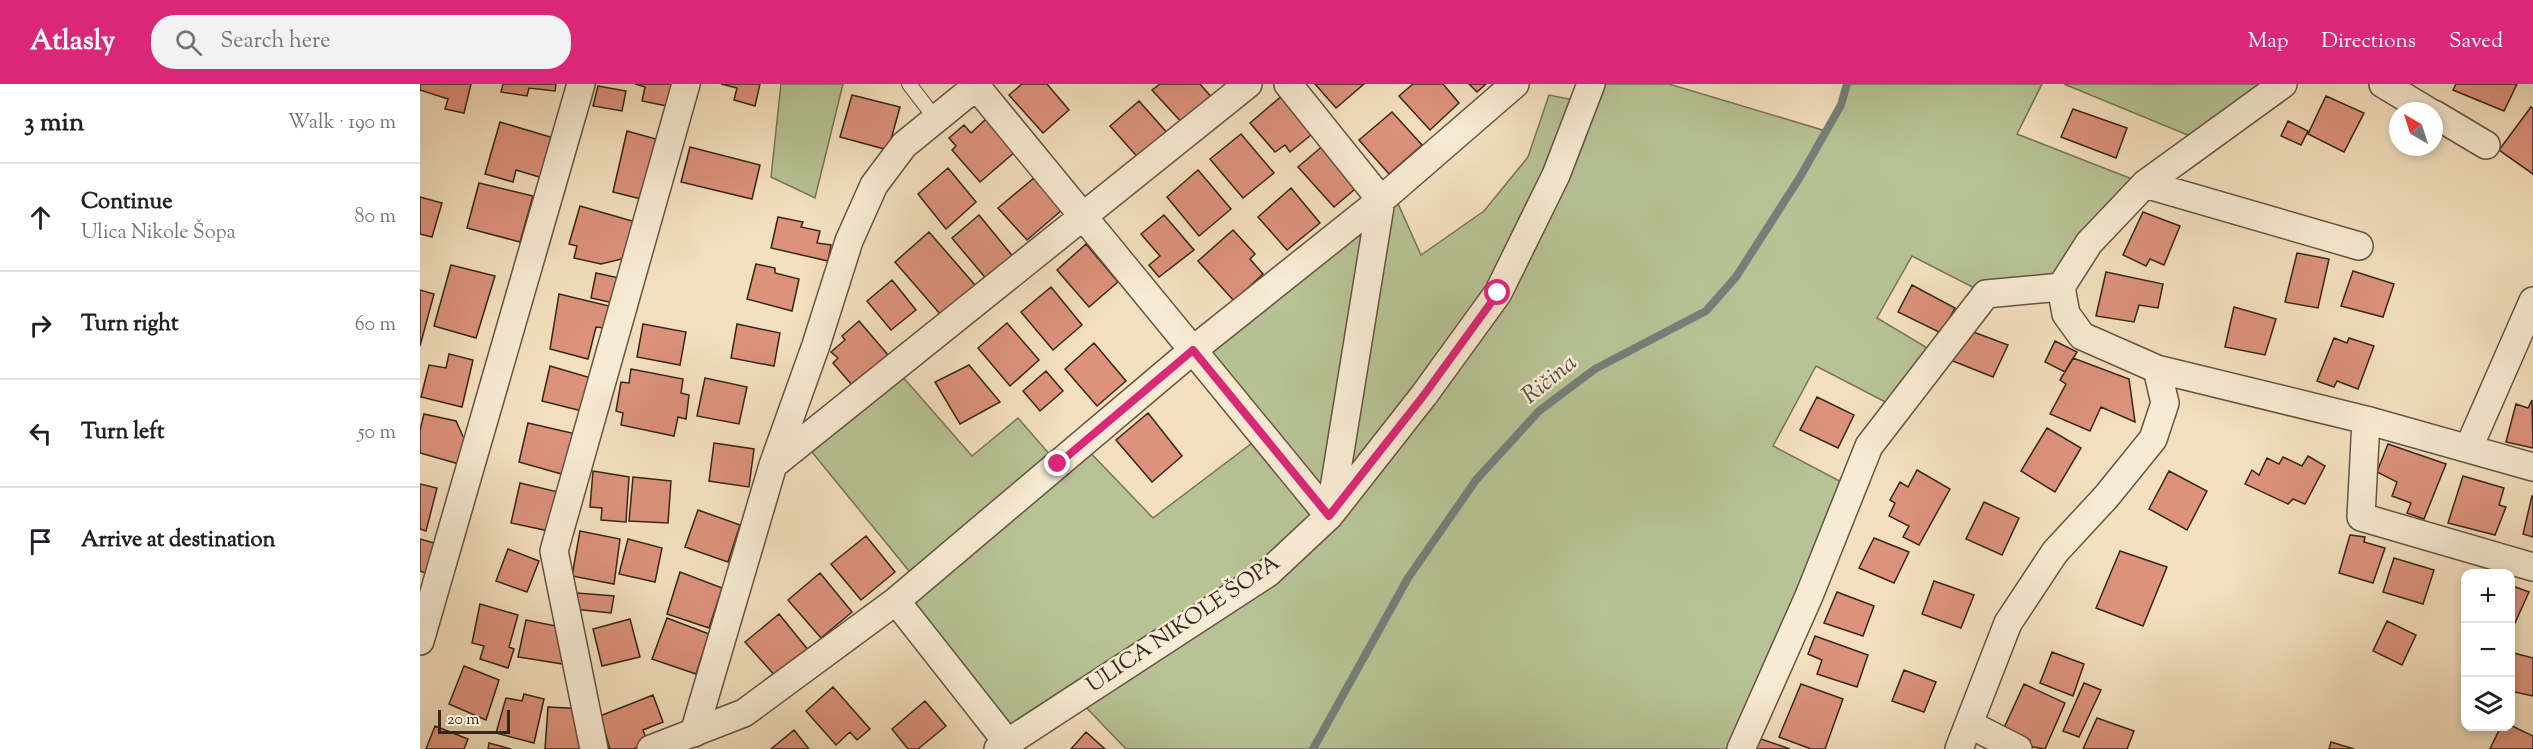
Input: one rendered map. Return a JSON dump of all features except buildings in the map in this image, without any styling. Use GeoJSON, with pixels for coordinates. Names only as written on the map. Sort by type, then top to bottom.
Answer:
{"type":"FeatureCollection","features":[{"type":"Feature","properties":{"kind":"street"},"geometry":{"type":"LineString","coordinates":[[420,641],[581,84]]}},
{"type":"Feature","properties":{"kind":"street"},"geometry":{"type":"LineString","coordinates":[[594,749],[554,551],[686,84]]}},
{"type":"Feature","properties":{"kind":"street"},"geometry":{"type":"LineString","coordinates":[[773,465],[1248,84]]}},
{"type":"Feature","properties":{"kind":"street"},"geometry":{"type":"LineString","coordinates":[[1288,84],[1382,200],[1337,506]]}},
{"type":"Feature","properties":{"kind":"street"},"geometry":{"type":"LineString","coordinates":[[651,749],[744,713],[896,601],[1193,350],[1382,200],[1515,84]]}},
{"type":"Feature","properties":{"kind":"street","name":"ULICA NIKOLE ŠOPA"},"geometry":{"type":"LineString","coordinates":[[1003,746],[1268,573],[1337,506],[1424,395],[1498,293],[1556,175],[1591,84]]}},
{"type":"Feature","properties":{"kind":"street"},"geometry":{"type":"LineString","coordinates":[[2283,84],[2145,184],[2089,243],[2061,287],[2066,314],[2082,336],[2157,369],[2366,420],[2469,447],[2533,467]]}},
{"type":"Feature","properties":{"kind":"street"},"geometry":{"type":"LineString","coordinates":[[2383,84],[2413,102]]}},
{"type":"Feature","properties":{"kind":"street"},"geometry":{"type":"LineString","coordinates":[[694,733],[773,465],[816,345],[849,241],[874,185],[904,145],[978,85],[1193,350],[1337,506]]}},
{"type":"Feature","properties":{"kind":"street"},"geometry":{"type":"LineString","coordinates":[[2443,119],[2486,145]]}},
{"type":"Feature","properties":{"kind":"street"},"geometry":{"type":"LineString","coordinates":[[2145,184],[2359,246]]}},
{"type":"Feature","properties":{"kind":"street"},"geometry":{"type":"LineString","coordinates":[[1741,749],[1809,596],[1869,446],[1986,294],[2061,287]]}},
{"type":"Feature","properties":{"kind":"street"},"geometry":{"type":"LineString","coordinates":[[2469,447],[2533,300]]}},
{"type":"Feature","properties":{"kind":"street"},"geometry":{"type":"LineString","coordinates":[[1959,749],[2008,623],[2055,552],[2106,497],[2153,439],[2164,403],[2157,369]]}},
{"type":"Feature","properties":{"kind":"street"},"geometry":{"type":"LineString","coordinates":[[2366,420],[2361,517],[2533,567]]}},
{"type":"Feature","properties":{"kind":"street"},"geometry":{"type":"LineString","coordinates":[[896,601],[1003,746]]}},
{"type":"Feature","properties":{"kind":"street"},"geometry":{"type":"LineString","coordinates":[[1969,724],[2018,749]]}},
{"type":"Feature","properties":{"kind":"lane"},"geometry":{"type":"LineString","coordinates":[[909,84],[936,119]]}},
{"type":"Feature","properties":{"kind":"green space"},"geometry":{"type":"Polygon","coordinates":[[[781,84],[843,84],[815,198],[771,177],[781,84]]]}},
{"type":"Feature","properties":{"kind":"green space"},"geometry":{"type":"Polygon","coordinates":[[[1591,84],[1669,84],[1826,131],[1841,105],[1847,84],[2042,84],[2017,134],[2145,184],[2061,287],[1986,294],[1912,256],[1877,318],[1939,355],[1897,408],[1816,366],[1773,446],[1853,488],[1741,749],[1126,749],[1077,698],[1007,742],[896,601],[918,582],[803,441],[895,368],[972,456],[1018,418],[1058,464],[1083,445],[1153,518],[1264,434],[1193,350],[1395,197],[1421,255],[1484,211],[1528,157],[1549,95],[1584,102],[1591,84]]]}},
{"type":"Feature","properties":{"kind":"green space"},"geometry":{"type":"Polygon","coordinates":[[[2064,84],[2283,84],[2202,141],[2064,84]]]}},
{"type":"Feature","properties":{"kind":"waterway","name":"Ričina"},"geometry":{"type":"LineString","coordinates":[[1313,749],[1408,578],[1476,480],[1539,411],[1595,369],[1706,311],[1736,277],[1800,177],[1841,105],[1847,84]]}},
{"type":"Feature","properties":{"kind":"route"},"geometry":{"type":"LineString","coordinates":[[1058,464],[1193,350],[1265,434],[1329,516],[1424,395],[1498,293]]}}]}
